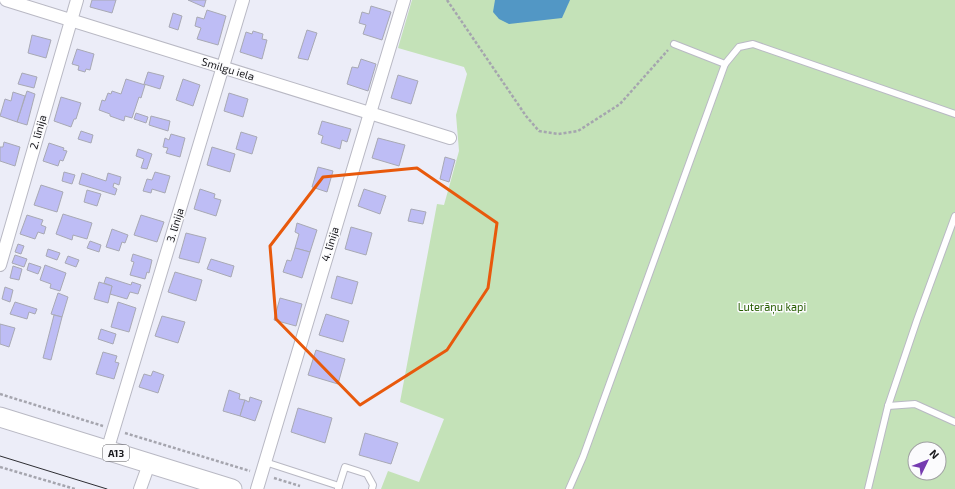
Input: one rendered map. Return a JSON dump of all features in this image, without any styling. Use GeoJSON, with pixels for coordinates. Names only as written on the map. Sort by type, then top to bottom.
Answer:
{"type":"FeatureCollection","features":[{"type":"Feature","properties":{"kind":"main road","name":"A13"},"geometry":{"type":"LineString","coordinates":[[0,417],[232,489]]}},
{"type":"Feature","properties":{"kind":"street","name":"Smilgu iela"},"geometry":{"type":"LineString","coordinates":[[6,0],[450,138]]}},
{"type":"Feature","properties":{"kind":"street","name":"2. līnija"},"geometry":{"type":"LineString","coordinates":[[0,264],[77,0]]}},
{"type":"Feature","properties":{"kind":"street","name":"3. līnija"},"geometry":{"type":"LineString","coordinates":[[107,451],[243,0]]}},
{"type":"Feature","properties":{"kind":"street","name":"4. līnija"},"geometry":{"type":"LineString","coordinates":[[257,489],[404,0]]}},
{"type":"Feature","properties":{"kind":"street"},"geometry":{"type":"LineString","coordinates":[[140,489],[148,464]]}},
{"type":"Feature","properties":{"kind":"lane"},"geometry":{"type":"LineString","coordinates":[[674,44],[725,64]]}},
{"type":"Feature","properties":{"kind":"lane"},"geometry":{"type":"LineString","coordinates":[[569,489],[583,457],[725,64],[739,47],[753,44],[955,114]]}},
{"type":"Feature","properties":{"kind":"lane"},"geometry":{"type":"LineString","coordinates":[[868,489],[888,406],[917,320],[955,216]]}},
{"type":"Feature","properties":{"kind":"lane"},"geometry":{"type":"LineString","coordinates":[[888,406],[915,404],[955,422]]}},
{"type":"Feature","properties":{"kind":"lane"},"geometry":{"type":"LineString","coordinates":[[263,468],[339,487],[345,467],[367,474],[373,485],[372,489]]}},
{"type":"Feature","properties":{"kind":"path"},"geometry":{"type":"LineString","coordinates":[[447,0],[526,116],[539,131],[558,134],[578,131],[620,104],[674,44]]}},
{"type":"Feature","properties":{"kind":"path"},"geometry":{"type":"LineString","coordinates":[[0,394],[113,429],[263,468],[304,487]]}},
{"type":"Feature","properties":{"kind":"path"},"geometry":{"type":"LineString","coordinates":[[0,467],[75,489]]}},
{"type":"Feature","properties":{"kind":"highlighted area"},"geometry":{"type":"Polygon","coordinates":[[[417,168],[497,223],[488,288],[447,350],[360,405],[276,319],[270,246],[323,177],[417,168]]]}},
{"type":"Feature","properties":{"kind":"green space","name":"Luterāņu kapi"},"geometry":{"type":"Polygon","coordinates":[[[412,0],[955,0],[955,489],[381,489],[388,471],[419,482],[444,419],[400,402],[437,204],[444,205],[459,151],[456,115],[467,74],[464,67],[398,48],[412,0]]]}},
{"type":"Feature","properties":{"kind":"water"},"geometry":{"type":"Polygon","coordinates":[[[495,0],[570,0],[562,18],[509,24],[499,19],[493,12],[495,0]]]}},
{"type":"Feature","properties":{"kind":"building"},"geometry":{"type":"Polygon","coordinates":[[[92,0],[116,0],[112,13],[90,7],[92,0]]]}},
{"type":"Feature","properties":{"kind":"building"},"geometry":{"type":"Polygon","coordinates":[[[188,0],[206,0],[204,7],[188,0]]]}},
{"type":"Feature","properties":{"kind":"building"},"geometry":{"type":"Polygon","coordinates":[[[371,6],[391,12],[382,40],[363,34],[366,25],[359,23],[362,12],[369,14],[371,6]]]}},
{"type":"Feature","properties":{"kind":"building"},"geometry":{"type":"Polygon","coordinates":[[[207,10],[226,16],[218,45],[197,39],[201,28],[195,26],[197,17],[204,19],[207,10]]]}},
{"type":"Feature","properties":{"kind":"building"},"geometry":{"type":"Polygon","coordinates":[[[173,13],[182,16],[178,30],[169,27],[173,13]]]}},
{"type":"Feature","properties":{"kind":"building"},"geometry":{"type":"Polygon","coordinates":[[[307,30],[317,33],[308,60],[298,58],[307,30]]]}},
{"type":"Feature","properties":{"kind":"building"},"geometry":{"type":"Polygon","coordinates":[[[253,31],[263,34],[262,39],[267,40],[262,59],[240,52],[246,32],[252,34],[253,31]]]}},
{"type":"Feature","properties":{"kind":"building"},"geometry":{"type":"Polygon","coordinates":[[[32,35],[51,40],[46,58],[28,53],[32,35]]]}},
{"type":"Feature","properties":{"kind":"building"},"geometry":{"type":"Polygon","coordinates":[[[77,49],[94,54],[90,70],[86,69],[85,72],[78,70],[79,66],[72,64],[77,49]]]}},
{"type":"Feature","properties":{"kind":"building"},"geometry":{"type":"Polygon","coordinates":[[[361,59],[376,64],[368,91],[347,84],[352,67],[358,68],[361,59]]]}},
{"type":"Feature","properties":{"kind":"building"},"geometry":{"type":"Polygon","coordinates":[[[148,72],[164,76],[160,89],[144,84],[148,72]]]}},
{"type":"Feature","properties":{"kind":"building"},"geometry":{"type":"Polygon","coordinates":[[[22,73],[37,77],[34,88],[18,84],[22,73]]]}},
{"type":"Feature","properties":{"kind":"building"},"geometry":{"type":"Polygon","coordinates":[[[398,75],[418,81],[411,104],[391,98],[398,75]]]}},
{"type":"Feature","properties":{"kind":"building"},"geometry":{"type":"Polygon","coordinates":[[[126,79],[145,85],[132,118],[125,116],[124,121],[99,110],[102,100],[105,101],[108,93],[111,94],[112,91],[121,94],[126,79]]]}},
{"type":"Feature","properties":{"kind":"building"},"geometry":{"type":"Polygon","coordinates":[[[183,79],[200,85],[193,106],[176,100],[183,79]]]}},
{"type":"Feature","properties":{"kind":"building"},"geometry":{"type":"Polygon","coordinates":[[[27,91],[35,94],[27,125],[17,122],[27,91]]]}},
{"type":"Feature","properties":{"kind":"building"},"geometry":{"type":"Polygon","coordinates":[[[13,92],[25,96],[17,122],[0,116],[5,99],[11,101],[13,92]]]}},
{"type":"Feature","properties":{"kind":"building"},"geometry":{"type":"Polygon","coordinates":[[[229,93],[248,99],[243,117],[224,111],[229,93]]]}},
{"type":"Feature","properties":{"kind":"building"},"geometry":{"type":"Polygon","coordinates":[[[61,97],[81,103],[76,119],[74,119],[71,127],[54,121],[61,97]]]}},
{"type":"Feature","properties":{"kind":"building"},"geometry":{"type":"Polygon","coordinates":[[[136,113],[148,117],[146,123],[134,119],[136,113]]]}},
{"type":"Feature","properties":{"kind":"building"},"geometry":{"type":"Polygon","coordinates":[[[151,116],[170,121],[168,131],[149,125],[151,116]]]}},
{"type":"Feature","properties":{"kind":"building"},"geometry":{"type":"Polygon","coordinates":[[[322,121],[351,129],[347,142],[342,140],[340,149],[321,143],[323,136],[318,134],[322,121]]]}},
{"type":"Feature","properties":{"kind":"building"},"geometry":{"type":"Polygon","coordinates":[[[81,131],[93,135],[91,143],[78,139],[81,131]]]}},
{"type":"Feature","properties":{"kind":"building"},"geometry":{"type":"Polygon","coordinates":[[[241,132],[257,137],[252,154],[236,149],[241,132]]]}},
{"type":"Feature","properties":{"kind":"building"},"geometry":{"type":"Polygon","coordinates":[[[171,134],[185,138],[180,157],[166,153],[168,148],[163,147],[165,138],[169,140],[171,134]]]}},
{"type":"Feature","properties":{"kind":"building"},"geometry":{"type":"Polygon","coordinates":[[[378,138],[405,145],[399,166],[372,158],[378,138]]]}},
{"type":"Feature","properties":{"kind":"building"},"geometry":{"type":"Polygon","coordinates":[[[4,142],[20,147],[15,166],[0,161],[0,147],[3,147],[4,142]]]}},
{"type":"Feature","properties":{"kind":"building"},"geometry":{"type":"Polygon","coordinates":[[[49,143],[64,148],[63,150],[67,151],[63,161],[60,160],[58,166],[43,161],[49,143]]]}},
{"type":"Feature","properties":{"kind":"building"},"geometry":{"type":"Polygon","coordinates":[[[212,147],[235,154],[230,172],[207,165],[212,147]]]}},
{"type":"Feature","properties":{"kind":"building"},"geometry":{"type":"Polygon","coordinates":[[[138,149],[152,154],[147,169],[141,168],[144,159],[136,156],[138,149]]]}},
{"type":"Feature","properties":{"kind":"building"},"geometry":{"type":"Polygon","coordinates":[[[445,157],[455,160],[449,182],[440,179],[445,157]]]}},
{"type":"Feature","properties":{"kind":"building"},"geometry":{"type":"Polygon","coordinates":[[[318,167],[333,171],[327,192],[312,187],[318,167]]]}},
{"type":"Feature","properties":{"kind":"building"},"geometry":{"type":"Polygon","coordinates":[[[64,172],[75,175],[72,184],[62,181],[64,172]]]}},
{"type":"Feature","properties":{"kind":"building"},"geometry":{"type":"Polygon","coordinates":[[[155,172],[170,176],[165,193],[152,189],[151,193],[143,191],[147,179],[152,180],[155,172]]]}},
{"type":"Feature","properties":{"kind":"building"},"geometry":{"type":"Polygon","coordinates":[[[82,173],[106,181],[108,173],[121,177],[119,185],[114,183],[113,187],[117,189],[115,195],[79,184],[82,173]]]}},
{"type":"Feature","properties":{"kind":"building"},"geometry":{"type":"Polygon","coordinates":[[[41,185],[63,192],[57,212],[34,205],[41,185]]]}},
{"type":"Feature","properties":{"kind":"building"},"geometry":{"type":"Polygon","coordinates":[[[200,189],[215,194],[214,198],[221,200],[216,216],[194,209],[200,189]]]}},
{"type":"Feature","properties":{"kind":"building"},"geometry":{"type":"Polygon","coordinates":[[[364,189],[386,196],[380,214],[358,206],[364,189]]]}},
{"type":"Feature","properties":{"kind":"building"},"geometry":{"type":"Polygon","coordinates":[[[87,190],[101,194],[97,206],[84,202],[87,190]]]}},
{"type":"Feature","properties":{"kind":"building"},"geometry":{"type":"Polygon","coordinates":[[[411,209],[426,212],[423,224],[408,221],[411,209]]]}},
{"type":"Feature","properties":{"kind":"building"},"geometry":{"type":"Polygon","coordinates":[[[63,214],[92,223],[87,239],[73,235],[72,240],[56,234],[63,214]]]}},
{"type":"Feature","properties":{"kind":"building"},"geometry":{"type":"Polygon","coordinates":[[[27,215],[43,220],[41,225],[46,227],[44,234],[38,232],[35,239],[20,234],[27,215]]]}},
{"type":"Feature","properties":{"kind":"building"},"geometry":{"type":"Polygon","coordinates":[[[141,215],[164,222],[157,242],[134,235],[141,215]]]}},
{"type":"Feature","properties":{"kind":"building"},"geometry":{"type":"Polygon","coordinates":[[[297,223],[317,230],[310,252],[295,248],[299,234],[295,232],[297,223]]]}},
{"type":"Feature","properties":{"kind":"building"},"geometry":{"type":"Polygon","coordinates":[[[351,227],[372,233],[366,255],[345,249],[351,227]]]}},
{"type":"Feature","properties":{"kind":"building"},"geometry":{"type":"Polygon","coordinates":[[[112,229],[128,235],[125,243],[122,242],[119,251],[106,247],[112,229]]]}},
{"type":"Feature","properties":{"kind":"building"},"geometry":{"type":"Polygon","coordinates":[[[186,233],[206,238],[199,263],[179,258],[186,233]]]}},
{"type":"Feature","properties":{"kind":"building"},"geometry":{"type":"Polygon","coordinates":[[[90,241],[101,245],[99,252],[87,248],[90,241]]]}},
{"type":"Feature","properties":{"kind":"building"},"geometry":{"type":"Polygon","coordinates":[[[18,244],[24,246],[21,254],[15,252],[18,244]]]}},
{"type":"Feature","properties":{"kind":"building"},"geometry":{"type":"Polygon","coordinates":[[[295,248],[310,252],[302,278],[283,272],[287,260],[291,261],[295,248]]]}},
{"type":"Feature","properties":{"kind":"building"},"geometry":{"type":"Polygon","coordinates":[[[48,249],[60,253],[57,260],[46,256],[48,249]]]}},
{"type":"Feature","properties":{"kind":"building"},"geometry":{"type":"Polygon","coordinates":[[[133,254],[152,260],[149,273],[147,272],[145,279],[130,275],[134,262],[131,261],[133,254]]]}},
{"type":"Feature","properties":{"kind":"building"},"geometry":{"type":"Polygon","coordinates":[[[15,255],[27,259],[24,267],[12,263],[15,255]]]}},
{"type":"Feature","properties":{"kind":"building"},"geometry":{"type":"Polygon","coordinates":[[[68,256],[79,260],[76,267],[65,263],[68,256]]]}},
{"type":"Feature","properties":{"kind":"building"},"geometry":{"type":"Polygon","coordinates":[[[211,259],[234,266],[231,277],[207,269],[211,259]]]}},
{"type":"Feature","properties":{"kind":"building"},"geometry":{"type":"Polygon","coordinates":[[[29,263],[41,267],[38,274],[27,270],[29,263]]]}},
{"type":"Feature","properties":{"kind":"building"},"geometry":{"type":"Polygon","coordinates":[[[45,265],[66,273],[60,291],[50,288],[51,284],[40,280],[45,265]]]}},
{"type":"Feature","properties":{"kind":"building"},"geometry":{"type":"Polygon","coordinates":[[[13,266],[22,269],[19,280],[10,278],[13,266]]]}},
{"type":"Feature","properties":{"kind":"building"},"geometry":{"type":"Polygon","coordinates":[[[175,272],[202,280],[196,301],[168,292],[175,272]]]}},
{"type":"Feature","properties":{"kind":"building"},"geometry":{"type":"Polygon","coordinates":[[[337,276],[358,282],[352,304],[331,298],[337,276]]]}},
{"type":"Feature","properties":{"kind":"building"},"geometry":{"type":"Polygon","coordinates":[[[106,277],[131,285],[132,282],[141,285],[138,294],[130,292],[127,299],[110,294],[112,286],[104,283],[106,277]]]}},
{"type":"Feature","properties":{"kind":"building"},"geometry":{"type":"Polygon","coordinates":[[[99,282],[112,286],[108,303],[94,299],[99,282]]]}},
{"type":"Feature","properties":{"kind":"building"},"geometry":{"type":"Polygon","coordinates":[[[5,287],[13,290],[10,302],[2,299],[5,287]]]}},
{"type":"Feature","properties":{"kind":"building"},"geometry":{"type":"Polygon","coordinates":[[[58,293],[68,297],[62,317],[51,314],[58,293]]]}},
{"type":"Feature","properties":{"kind":"building"},"geometry":{"type":"Polygon","coordinates":[[[280,298],[302,304],[296,326],[274,320],[280,298]]]}},
{"type":"Feature","properties":{"kind":"building"},"geometry":{"type":"Polygon","coordinates":[[[15,302],[37,309],[35,314],[29,312],[27,319],[10,314],[15,302]]]}},
{"type":"Feature","properties":{"kind":"building"},"geometry":{"type":"Polygon","coordinates":[[[118,302],[136,308],[129,332],[111,327],[118,302]]]}},
{"type":"Feature","properties":{"kind":"building"},"geometry":{"type":"Polygon","coordinates":[[[326,314],[349,321],[343,342],[319,335],[326,314]]]}},
{"type":"Feature","properties":{"kind":"building"},"geometry":{"type":"Polygon","coordinates":[[[54,315],[62,317],[51,360],[43,358],[54,315]]]}},
{"type":"Feature","properties":{"kind":"building"},"geometry":{"type":"Polygon","coordinates":[[[162,316],[185,322],[178,343],[155,336],[162,316]]]}},
{"type":"Feature","properties":{"kind":"building"},"geometry":{"type":"Polygon","coordinates":[[[0,324],[15,328],[9,347],[0,344],[0,324]]]}},
{"type":"Feature","properties":{"kind":"building"},"geometry":{"type":"Polygon","coordinates":[[[101,329],[116,334],[113,344],[98,339],[101,329]]]}},
{"type":"Feature","properties":{"kind":"building"},"geometry":{"type":"Polygon","coordinates":[[[316,350],[345,359],[338,384],[308,375],[316,350]]]}},
{"type":"Feature","properties":{"kind":"building"},"geometry":{"type":"Polygon","coordinates":[[[103,352],[117,356],[115,362],[119,363],[114,379],[96,374],[103,352]]]}},
{"type":"Feature","properties":{"kind":"building"},"geometry":{"type":"Polygon","coordinates":[[[153,371],[164,375],[158,393],[139,387],[144,374],[151,376],[153,371]]]}},
{"type":"Feature","properties":{"kind":"building"},"geometry":{"type":"Polygon","coordinates":[[[229,390],[240,394],[239,399],[245,400],[240,416],[223,411],[229,390]]]}},
{"type":"Feature","properties":{"kind":"building"},"geometry":{"type":"Polygon","coordinates":[[[250,397],[262,401],[255,421],[240,416],[245,400],[249,402],[250,397]]]}},
{"type":"Feature","properties":{"kind":"building"},"geometry":{"type":"Polygon","coordinates":[[[298,408],[332,418],[325,443],[291,432],[298,408]]]}},
{"type":"Feature","properties":{"kind":"building"},"geometry":{"type":"Polygon","coordinates":[[[365,433],[398,443],[391,464],[359,455],[365,433]]]}},
{"type":"Feature","properties":{"kind":"tram line"},"geometry":{"type":"LineString","coordinates":[[0,456],[107,489]]}}]}
